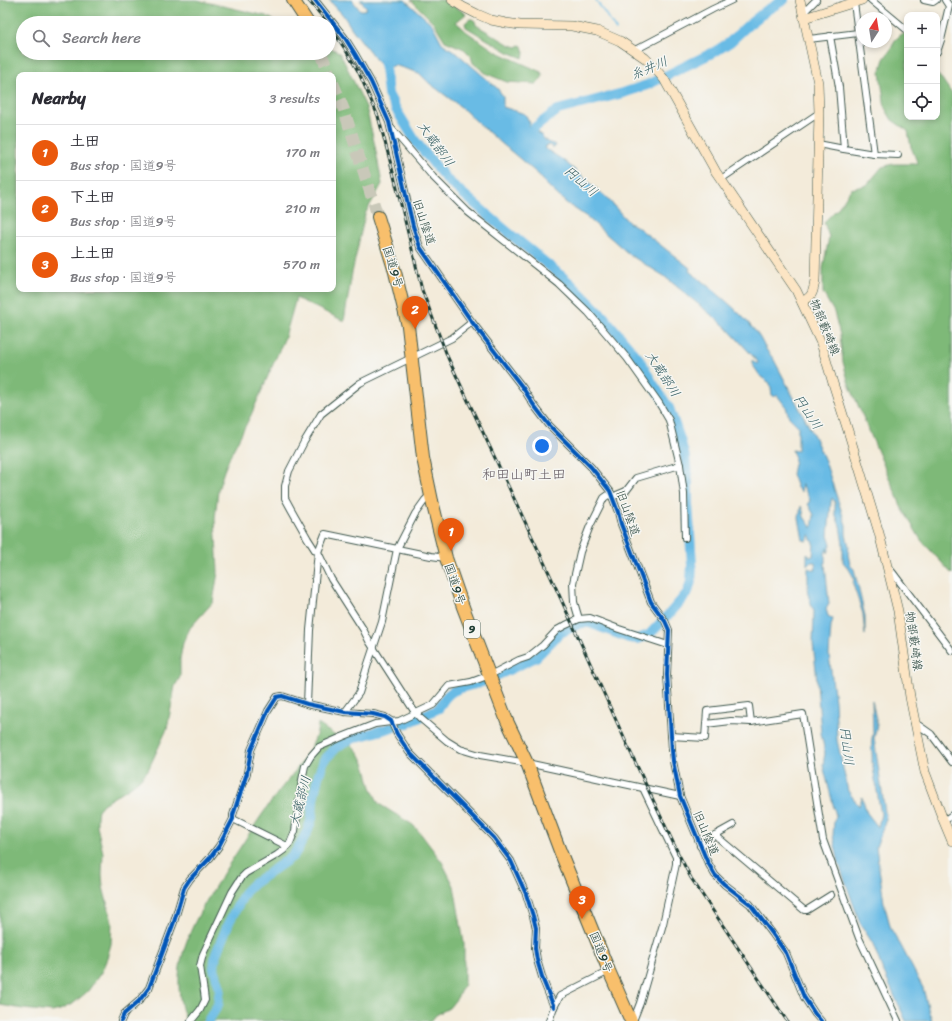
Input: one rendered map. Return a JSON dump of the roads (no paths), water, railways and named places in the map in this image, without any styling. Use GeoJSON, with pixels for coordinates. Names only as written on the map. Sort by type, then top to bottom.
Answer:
{"type":"FeatureCollection","features":[{"type":"Feature","properties":{"kind":"highway"},"geometry":{"type":"LineString","coordinates":[[293,0],[303,16]]}},
{"type":"Feature","properties":{"kind":"highway","name":"国道9号"},"geometry":{"type":"LineString","coordinates":[[378,217],[395,272],[408,326],[423,458],[430,494],[446,558],[463,607],[507,720],[527,763],[560,851],[609,971],[632,1021]]}},
{"type":"Feature","properties":{"kind":"main road","name":"物部藪崎線"},"geometry":{"type":"LineString","coordinates":[[452,0],[477,14],[498,22],[520,25],[572,26],[588,29],[613,37],[636,51],[652,64],[664,79],[716,172],[780,264],[796,290],[821,343],[879,533],[898,611],[914,722],[925,772],[952,841]]}},
{"type":"Feature","properties":{"kind":"main road"},"geometry":{"type":"LineString","coordinates":[[800,0],[818,83],[819,113],[815,281],[814,291],[810,298],[802,302]]}},
{"type":"Feature","properties":{"kind":"main road"},"geometry":{"type":"LineString","coordinates":[[803,14],[858,2]]}},
{"type":"Feature","properties":{"kind":"street","name":"旧山陰道"},"geometry":{"type":"LineString","coordinates":[[315,0],[328,16]]}},
{"type":"Feature","properties":{"kind":"street"},"geometry":{"type":"LineString","coordinates":[[636,51],[732,0]]}},
{"type":"Feature","properties":{"kind":"street"},"geometry":{"type":"LineString","coordinates":[[803,14],[816,0]]}},
{"type":"Feature","properties":{"kind":"street"},"geometry":{"type":"LineString","coordinates":[[870,0],[904,28]]}},
{"type":"Feature","properties":{"kind":"street"},"geometry":{"type":"LineString","coordinates":[[924,0],[932,2],[936,0]]}},
{"type":"Feature","properties":{"kind":"street"},"geometry":{"type":"LineString","coordinates":[[938,48],[949,6],[945,0]]}},
{"type":"Feature","properties":{"kind":"street","name":"旧山陰道"},"geometry":{"type":"LineString","coordinates":[[336,27],[345,38],[371,82],[390,126],[413,226],[420,247],[472,322],[523,388],[549,425],[591,467],[610,491],[651,602],[669,630],[667,675],[671,736],[673,761],[680,796],[700,846],[715,875],[750,904],[786,953],[804,997],[821,1021]]}},
{"type":"Feature","properties":{"kind":"street"},"geometry":{"type":"LineString","coordinates":[[809,39],[856,33]]}},
{"type":"Feature","properties":{"kind":"street"},"geometry":{"type":"LineString","coordinates":[[830,36],[839,87],[844,149]]}},
{"type":"Feature","properties":{"kind":"street"},"geometry":{"type":"LineString","coordinates":[[860,48],[874,154]]}},
{"type":"Feature","properties":{"kind":"street"},"geometry":{"type":"LineString","coordinates":[[721,179],[819,113]]}},
{"type":"Feature","properties":{"kind":"street"},"geometry":{"type":"LineString","coordinates":[[390,126],[432,176],[468,212],[559,284],[588,312],[627,358],[669,420],[680,465],[684,494],[685,538]]}},
{"type":"Feature","properties":{"kind":"street"},"geometry":{"type":"LineString","coordinates":[[818,144],[874,154],[898,155]]}},
{"type":"Feature","properties":{"kind":"street"},"geometry":{"type":"LineString","coordinates":[[472,322],[452,338],[360,383],[321,414],[304,442],[290,471],[285,486],[285,498],[308,539],[318,552],[331,579],[363,629],[373,648],[416,714],[447,741],[460,749],[480,755],[527,763],[680,796]]}},
{"type":"Feature","properties":{"kind":"street"},"geometry":{"type":"LineString","coordinates":[[579,619],[574,602],[573,583],[580,552],[590,526],[604,498],[626,491],[636,478],[680,465]]}},
{"type":"Feature","properties":{"kind":"street"},"geometry":{"type":"LineString","coordinates":[[345,712],[359,693],[382,622],[397,548],[415,514],[430,494]]}},
{"type":"Feature","properties":{"kind":"street"},"geometry":{"type":"LineString","coordinates":[[307,704],[310,630],[318,552],[325,534],[446,558]]}},
{"type":"Feature","properties":{"kind":"street"},"geometry":{"type":"LineString","coordinates":[[887,567],[893,572],[952,651]]}},
{"type":"Feature","properties":{"kind":"street"},"geometry":{"type":"LineString","coordinates":[[191,1021],[200,1010],[205,1000],[200,973],[203,954],[232,892],[246,873],[277,855],[290,842],[295,831],[305,766],[311,756],[319,748],[375,724],[399,721],[416,714],[433,705],[449,686],[471,682],[528,657],[543,645],[557,630],[579,619],[590,618],[668,645]]}},
{"type":"Feature","properties":{"kind":"street"},"geometry":{"type":"LineString","coordinates":[[121,1021],[124,1014],[149,988],[174,922],[184,888],[219,846],[233,819],[247,773],[251,750],[268,711],[277,697],[282,696],[307,704],[345,712],[374,714],[385,717],[391,721],[397,734],[409,752],[494,838],[511,861],[526,894],[536,928],[535,948],[537,960],[554,1007]]}},
{"type":"Feature","properties":{"kind":"street"},"geometry":{"type":"LineString","coordinates":[[671,736],[705,738],[707,711],[749,706],[751,722]]}},
{"type":"Feature","properties":{"kind":"street"},"geometry":{"type":"LineString","coordinates":[[706,724],[731,721],[751,722],[803,714],[823,840],[859,938],[898,1021]]}},
{"type":"Feature","properties":{"kind":"street"},"geometry":{"type":"LineString","coordinates":[[914,722],[931,734],[952,762]]}},
{"type":"Feature","properties":{"kind":"street"},"geometry":{"type":"LineString","coordinates":[[632,1021],[640,1003],[663,924],[676,864],[676,857],[643,788]]}},
{"type":"Feature","properties":{"kind":"street"},"geometry":{"type":"LineString","coordinates":[[944,821],[952,815]]}},
{"type":"Feature","properties":{"kind":"street"},"geometry":{"type":"LineString","coordinates":[[233,819],[287,846]]}},
{"type":"Feature","properties":{"kind":"street"},"geometry":{"type":"LineString","coordinates":[[700,846],[715,835],[733,825]]}},
{"type":"Feature","properties":{"kind":"street"},"geometry":{"type":"LineString","coordinates":[[715,835],[804,910],[807,910],[831,895]]}},
{"type":"Feature","properties":{"kind":"street"},"geometry":{"type":"LineString","coordinates":[[549,1021],[560,996],[609,971]]}},
{"type":"Feature","properties":{"kind":"water","name":"円山川"},"geometry":{"type":"Polygon","coordinates":[[[329,0],[352,0],[360,10],[364,10],[367,8],[360,0],[405,0],[432,24],[442,43],[458,54],[497,88],[503,96],[503,107],[525,114],[530,123],[528,127],[541,135],[547,142],[556,145],[554,148],[549,145],[544,148],[563,160],[607,198],[629,223],[636,226],[690,268],[689,271],[733,307],[749,323],[773,358],[814,436],[825,461],[846,525],[850,565],[854,569],[865,616],[865,635],[863,614],[853,584],[854,578],[843,562],[843,544],[840,526],[835,513],[835,502],[832,498],[828,536],[831,544],[828,553],[827,548],[825,554],[825,564],[829,604],[826,609],[828,616],[833,619],[831,626],[829,655],[835,701],[837,740],[848,791],[859,806],[862,797],[867,813],[878,827],[881,814],[872,762],[872,700],[877,725],[874,738],[886,819],[876,847],[884,903],[891,929],[923,988],[932,1021],[906,1021],[883,971],[873,944],[860,923],[839,864],[833,836],[834,821],[836,816],[823,765],[825,753],[821,733],[813,643],[814,611],[808,590],[808,568],[816,570],[815,562],[811,562],[807,565],[807,553],[810,557],[813,556],[814,542],[811,540],[810,534],[807,541],[803,540],[799,518],[801,506],[804,517],[812,528],[814,515],[808,504],[810,500],[802,484],[801,492],[797,488],[792,474],[795,459],[792,450],[798,451],[798,426],[789,417],[786,407],[777,395],[775,397],[772,395],[770,383],[761,377],[752,364],[752,360],[757,364],[758,362],[726,327],[664,276],[630,255],[587,217],[565,202],[539,175],[461,107],[429,83],[419,73],[394,65],[392,67],[377,61],[343,15],[329,0]]]}},
{"type":"Feature","properties":{"kind":"waterway"},"geometry":{"type":"LineString","coordinates":[[596,0],[616,30]]}},
{"type":"Feature","properties":{"kind":"waterway","name":"糸井川"},"geometry":{"type":"LineString","coordinates":[[521,138],[558,110],[623,93],[647,85],[716,51],[730,42],[767,10],[784,0]]}},
{"type":"Feature","properties":{"kind":"waterway","name":"大蔵部川"},"geometry":{"type":"LineString","coordinates":[[383,50],[388,94],[416,142],[447,180],[570,283],[603,316],[639,359],[669,408],[685,457],[688,483],[692,565],[691,581],[688,592],[672,611],[649,635],[637,639],[629,638],[590,623],[581,623],[560,633],[536,657],[498,675]]}},
{"type":"Feature","properties":{"kind":"waterway","name":"大蔵部川"},"geometry":{"type":"LineString","coordinates":[[208,1021],[218,1005],[220,988],[214,968],[216,954],[229,922],[245,892],[253,884],[293,856],[300,845],[308,830],[312,818],[313,799],[324,760],[344,742],[408,723],[439,708],[443,700],[453,691],[487,680]]}},
{"type":"Feature","properties":{"kind":"tunnel"},"geometry":{"type":"LineString","coordinates":[[324,60],[329,72]]}},
{"type":"Feature","properties":{"kind":"tunnel"},"geometry":{"type":"LineString","coordinates":[[336,90],[344,110],[378,217]]}},
{"type":"Feature","properties":{"kind":"railway"},"geometry":{"type":"LineString","coordinates":[[308,0],[322,16]]}},
{"type":"Feature","properties":{"kind":"railway"},"geometry":{"type":"LineString","coordinates":[[336,36],[358,71],[378,116],[422,290],[448,358],[678,853],[691,878],[787,1021]]}},
{"type":"Feature","properties":{"kind":"place","name":"下土田"},"geometry":{"type":"Point","coordinates":[415,329]}},
{"type":"Feature","properties":{"kind":"place","name":"土田"},"geometry":{"type":"Point","coordinates":[451,551]}},
{"type":"Feature","properties":{"kind":"place","name":"上土田"},"geometry":{"type":"Point","coordinates":[582,919]}},
{"type":"Feature","properties":{"kind":"district","name":"和田山町土田"},"geometry":{"type":"Point","coordinates":[524,474]}}]}
